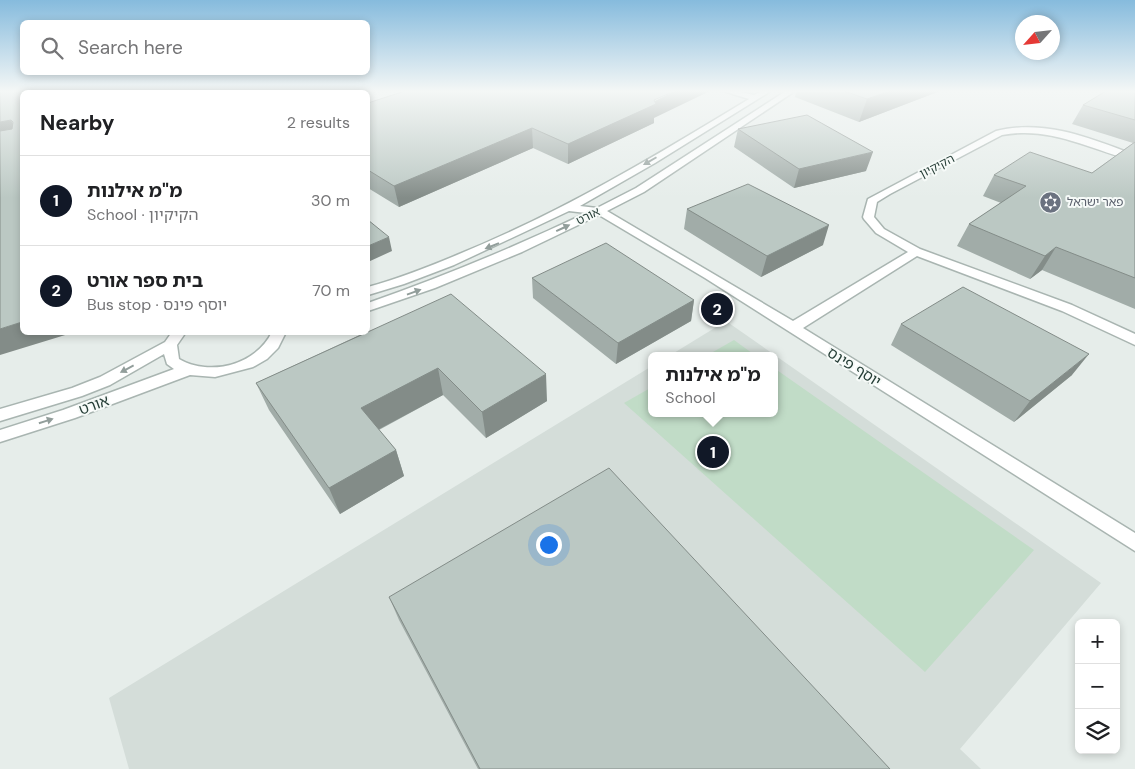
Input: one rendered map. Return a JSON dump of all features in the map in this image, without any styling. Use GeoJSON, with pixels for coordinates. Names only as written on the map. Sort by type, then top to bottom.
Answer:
{"type":"FeatureCollection","features":[{"type":"Feature","properties":{"kind":"street","name":"אורט"},"geometry":{"type":"LineString","coordinates":[[370,290],[421,274],[498,243],[567,208],[706,127]]}},
{"type":"Feature","properties":{"kind":"street","name":"אורט"},"geometry":{"type":"LineString","coordinates":[[370,306],[431,285],[492,260],[599,211],[640,190],[736,127]]}},
{"type":"Feature","properties":{"kind":"street","name":"הקיקיון"},"geometry":{"type":"LineString","coordinates":[[1135,158],[1080,139],[1045,131],[1015,129],[999,133],[886,192],[872,201],[868,216],[880,231],[916,252],[1067,308],[1135,340]]}},
{"type":"Feature","properties":{"kind":"street","name":"יוסף פינס"},"geometry":{"type":"LineString","coordinates":[[567,208],[599,211],[709,275],[1133,538]]}},
{"type":"Feature","properties":{"kind":"street"},"geometry":{"type":"LineString","coordinates":[[792,328],[916,252]]}},
{"type":"Feature","properties":{"kind":"street"},"geometry":{"type":"LineString","coordinates":[[174,339],[172,361],[187,370],[202,373],[239,367],[256,359],[269,349],[278,335]]}},
{"type":"Feature","properties":{"kind":"street","name":"אורט"},"geometry":{"type":"LineString","coordinates":[[0,415],[77,392],[105,381],[174,339]]}},
{"type":"Feature","properties":{"kind":"street","name":"אורט"},"geometry":{"type":"LineString","coordinates":[[0,436],[69,414],[187,370]]}},
{"type":"Feature","properties":{"kind":"shaded area"},"geometry":{"type":"Polygon","coordinates":[[[726,321],[770,352],[676,352],[726,321]]]}},
{"type":"Feature","properties":{"kind":"shaded area"},"geometry":{"type":"Polygon","coordinates":[[[778,357],[1101,583],[960,749],[981,769],[129,769],[109,698],[648,368],[648,417],[778,417],[778,357]]]}},
{"type":"Feature","properties":{"kind":"green space"},"geometry":{"type":"Polygon","coordinates":[[[734,340],[750,352],[713,352],[734,340]]]}},
{"type":"Feature","properties":{"kind":"green space"},"geometry":{"type":"Polygon","coordinates":[[[778,371],[1034,550],[925,672],[624,403],[648,389],[648,417],[778,417],[778,371]]]}},
{"type":"Feature","properties":{"kind":"building"},"geometry":{"type":"Polygon","coordinates":[[[12,127],[20,127],[20,323],[0,329],[0,131],[12,129],[12,127]]]}},
{"type":"Feature","properties":{"kind":"building"},"geometry":{"type":"Polygon","coordinates":[[[370,127],[606,127],[568,144],[532,128],[394,186],[370,171],[370,127]]]}},
{"type":"Feature","properties":{"kind":"building"},"geometry":{"type":"Polygon","coordinates":[[[748,127],[828,127],[873,152],[799,169],[738,129],[748,127]]]}},
{"type":"Feature","properties":{"kind":"building"},"geometry":{"type":"Polygon","coordinates":[[[1135,142],[1135,278],[1056,247],[1045,256],[969,224],[1026,186],[994,175],[1030,152],[1092,173],[1135,142]]]}},
{"type":"Feature","properties":{"kind":"building"},"geometry":{"type":"Polygon","coordinates":[[[748,184],[829,225],[767,256],[687,209],[748,184]]]}},
{"type":"Feature","properties":{"kind":"building"},"geometry":{"type":"Polygon","coordinates":[[[370,222],[389,237],[370,245],[370,222]]]}},
{"type":"Feature","properties":{"kind":"building"},"geometry":{"type":"Polygon","coordinates":[[[606,243],[694,300],[618,343],[532,278],[606,243]]]}},
{"type":"Feature","properties":{"kind":"building"},"geometry":{"type":"Polygon","coordinates":[[[963,287],[1089,354],[1030,401],[901,324],[963,287]]]}},
{"type":"Feature","properties":{"kind":"building"},"geometry":{"type":"Polygon","coordinates":[[[451,294],[546,374],[482,412],[438,368],[361,408],[396,450],[329,488],[256,383],[361,335],[370,335],[370,331],[451,294]]]}},
{"type":"Feature","properties":{"kind":"building"},"geometry":{"type":"Polygon","coordinates":[[[609,468],[890,769],[480,769],[389,597],[609,468]]]}},
{"type":"Feature","properties":{"kind":"place","name":"פאר ישראל"},"geometry":{"type":"Point","coordinates":[1051,202]}},
{"type":"Feature","properties":{"kind":"place","name":"בית ספר אורט"},"geometry":{"type":"Point","coordinates":[717,309]}},
{"type":"Feature","properties":{"kind":"place","name":"מ\"מ אילנות"},"geometry":{"type":"Point","coordinates":[713,452]}}]}
